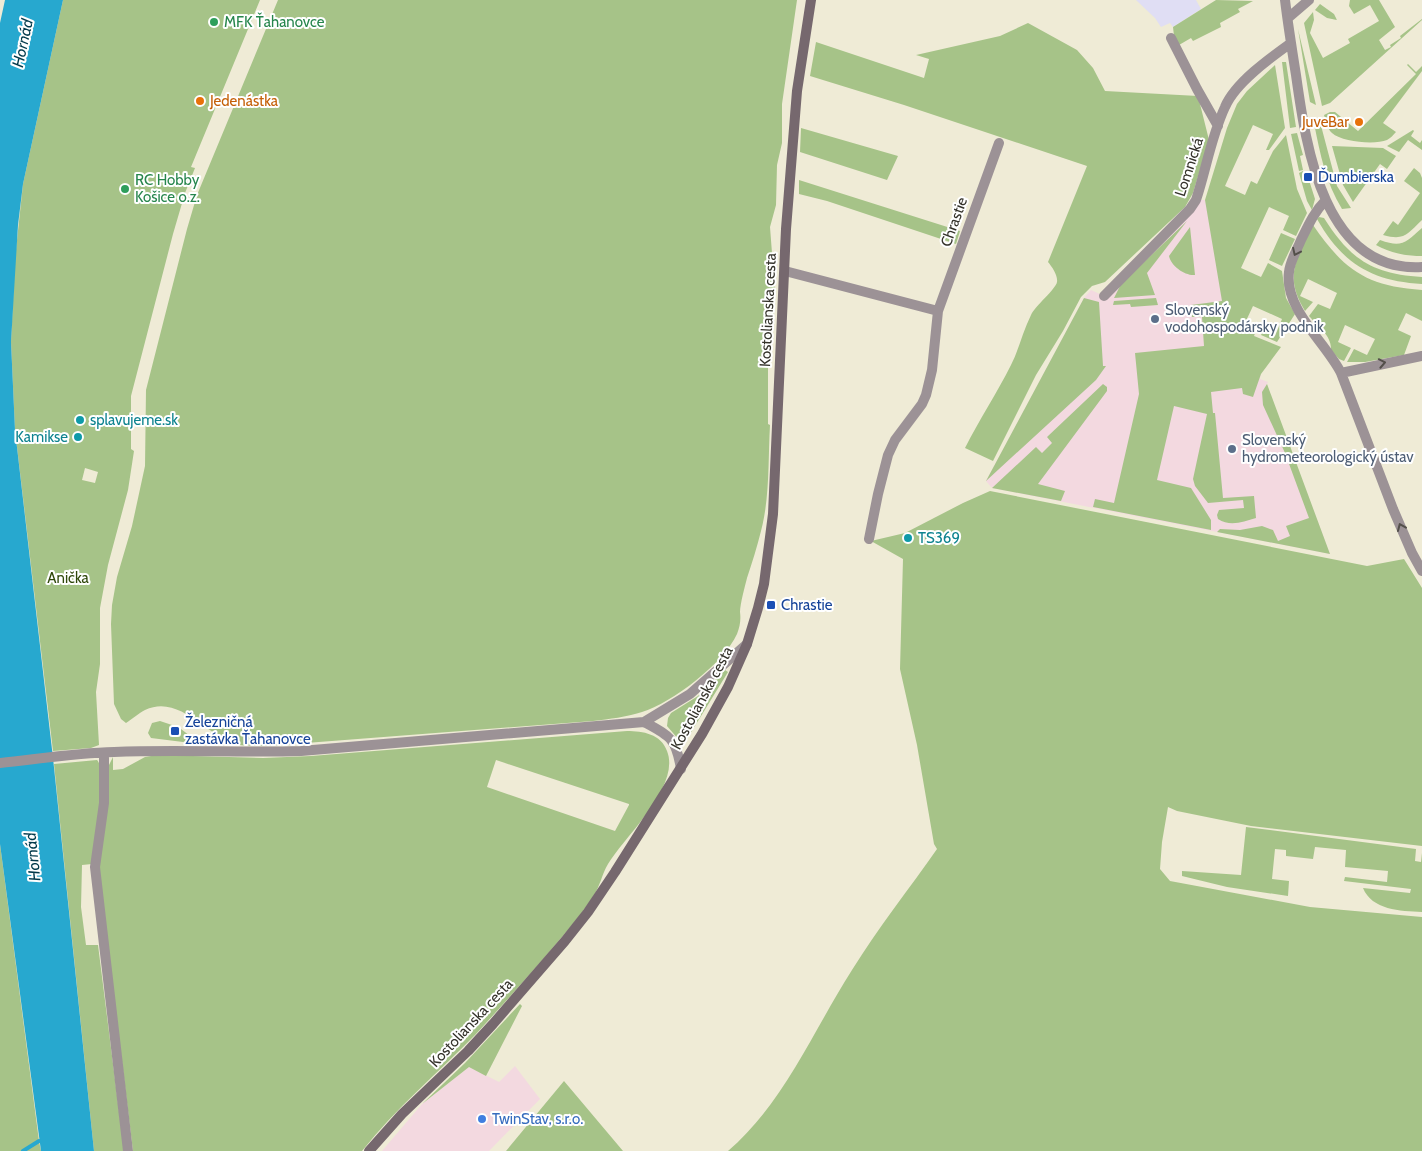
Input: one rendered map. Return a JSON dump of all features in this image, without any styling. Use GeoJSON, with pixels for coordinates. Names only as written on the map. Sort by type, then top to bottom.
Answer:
{"type":"FeatureCollection","features":[{"type":"Feature","properties":{"kind":"street","name":"Kostolianska cesta"},"geometry":{"type":"LineString","coordinates":[[369,1151],[402,1114],[468,1051],[565,941],[615,872],[681,769],[716,710],[747,644],[764,584],[773,514],[786,230],[797,91],[811,0]]}},
{"type":"Feature","properties":{"kind":"street"},"geometry":{"type":"LineString","coordinates":[[1285,0],[1304,129],[1325,201],[1339,224],[1360,248],[1392,263],[1422,267]]}},
{"type":"Feature","properties":{"kind":"street"},"geometry":{"type":"LineString","coordinates":[[1288,18],[1309,0]]}},
{"type":"Feature","properties":{"kind":"street"},"geometry":{"type":"LineString","coordinates":[[1171,38],[1218,126]]}},
{"type":"Feature","properties":{"kind":"street","name":"Lomnická"},"geometry":{"type":"LineString","coordinates":[[1104,296],[1193,206],[1225,107],[1237,88],[1291,43]]}},
{"type":"Feature","properties":{"kind":"street","name":"Chrastie"},"geometry":{"type":"LineString","coordinates":[[869,540],[878,494],[890,449],[922,404],[928,390],[938,311],[999,143]]}},
{"type":"Feature","properties":{"kind":"street"},"geometry":{"type":"LineString","coordinates":[[1325,201],[1312,218],[1292,261],[1288,278],[1292,296],[1306,323],[1342,373],[1393,510],[1422,571]]}},
{"type":"Feature","properties":{"kind":"street"},"geometry":{"type":"LineString","coordinates":[[785,272],[938,311]]}},
{"type":"Feature","properties":{"kind":"street"},"geometry":{"type":"LineString","coordinates":[[1342,373],[1422,356]]}},
{"type":"Feature","properties":{"kind":"street"},"geometry":{"type":"LineString","coordinates":[[0,762],[104,752],[301,751],[644,722],[690,694],[747,644]]}},
{"type":"Feature","properties":{"kind":"street"},"geometry":{"type":"LineString","coordinates":[[644,722],[660,731],[673,742],[678,750],[681,769]]}},
{"type":"Feature","properties":{"kind":"street"},"geometry":{"type":"LineString","coordinates":[[104,752],[104,803],[95,866],[128,1151]]}},
{"type":"Feature","properties":{"kind":"shaded area"},"geometry":{"type":"Polygon","coordinates":[[[1136,0],[1196,0],[1201,9],[1173,27],[1170,23],[1161,27],[1155,18],[1136,0]]]}},
{"type":"Feature","properties":{"kind":"shaded area"},"geometry":{"type":"Polygon","coordinates":[[[1196,200],[1205,200],[1232,295],[1261,374],[1260,379],[1268,382],[1274,405],[1330,554],[992,488],[986,481],[1084,298],[1091,290],[1104,296],[1196,200]]]}},
{"type":"Feature","properties":{"kind":"shaded area"},"geometry":{"type":"Polygon","coordinates":[[[515,1066],[540,1099],[489,1151],[382,1151],[422,1104],[469,1067],[499,1082],[515,1066]]]}},
{"type":"Feature","properties":{"kind":"green space","name":"Anička"},"geometry":{"type":"Polygon","coordinates":[[[63,0],[260,0],[191,167],[195,168],[185,193],[173,234],[131,396],[131,449],[134,451],[128,490],[108,565],[100,608],[100,664],[96,692],[99,745],[91,748],[53,751],[15,430],[11,342],[15,259],[23,184],[63,0]],[[85,468],[82,480],[95,483],[98,472],[85,468]]]}},
{"type":"Feature","properties":{"kind":"green space"},"geometry":{"type":"Polygon","coordinates":[[[278,0],[797,0],[782,104],[782,143],[777,165],[776,205],[770,227],[775,292],[773,327],[768,358],[768,424],[770,425],[764,518],[743,595],[737,634],[721,657],[709,669],[668,700],[636,714],[593,721],[267,746],[240,745],[228,741],[171,707],[158,706],[145,710],[126,723],[121,719],[114,704],[112,605],[117,577],[132,526],[145,466],[146,390],[197,195],[278,0]]]}},
{"type":"Feature","properties":{"kind":"green space"},"geometry":{"type":"Polygon","coordinates":[[[1216,0],[1253,1],[1238,9],[1240,12],[1220,23],[1221,27],[1193,41],[1191,38],[1179,45],[1174,36],[1173,27],[1216,0]]]}},
{"type":"Feature","properties":{"kind":"green space"},"geometry":{"type":"Polygon","coordinates":[[[1350,0],[1379,0],[1395,27],[1379,40],[1385,50],[1422,20],[1330,103],[1322,106],[1304,23],[1313,12],[1314,20],[1310,33],[1323,58],[1350,43],[1348,39],[1379,21],[1370,5],[1354,14],[1349,6],[1350,0]]]}},
{"type":"Feature","properties":{"kind":"green space"},"geometry":{"type":"Polygon","coordinates":[[[1320,4],[1334,14],[1337,20],[1327,18],[1315,10],[1320,4]]]}},
{"type":"Feature","properties":{"kind":"green space"},"geometry":{"type":"Polygon","coordinates":[[[1028,23],[1077,50],[1093,68],[1105,91],[1198,96],[1209,140],[1193,193],[1185,207],[1105,282],[1092,286],[1081,297],[1036,375],[993,461],[965,448],[1011,365],[1031,315],[1056,285],[1057,277],[1048,262],[1087,166],[810,76],[816,42],[924,78],[929,59],[916,55],[1000,36],[1028,23]]]}},
{"type":"Feature","properties":{"kind":"green space"},"geometry":{"type":"Polygon","coordinates":[[[1298,29],[1316,105],[1310,102],[1298,29]]]}},
{"type":"Feature","properties":{"kind":"green space"},"geometry":{"type":"Polygon","coordinates":[[[1282,62],[1286,62],[1296,127],[1290,128],[1282,62]]]}},
{"type":"Feature","properties":{"kind":"green space"},"geometry":{"type":"Polygon","coordinates":[[[1408,64],[1416,72],[1422,66],[1422,71],[1383,123],[1396,132],[1391,137],[1382,142],[1359,142],[1343,139],[1330,131],[1324,115],[1335,112],[1358,131],[1416,74],[1408,64]]]}},
{"type":"Feature","properties":{"kind":"green space"},"geometry":{"type":"Polygon","coordinates":[[[1275,65],[1285,128],[1269,150],[1266,150],[1273,134],[1253,125],[1225,186],[1245,195],[1251,181],[1257,184],[1273,151],[1286,135],[1297,189],[1307,213],[1296,236],[1283,230],[1289,216],[1269,207],[1241,268],[1261,277],[1268,263],[1282,271],[1286,298],[1295,314],[1277,342],[1261,335],[1263,331],[1275,336],[1282,319],[1253,306],[1245,323],[1257,328],[1254,336],[1281,347],[1261,374],[1253,397],[1243,394],[1242,388],[1211,392],[1213,413],[1215,413],[1223,498],[1254,496],[1256,518],[1232,523],[1218,519],[1219,510],[1244,508],[1243,500],[1208,503],[1195,486],[1193,479],[1207,414],[1174,406],[1157,480],[1191,488],[1211,520],[1211,530],[1093,507],[1095,499],[1114,503],[1139,394],[1135,353],[1204,346],[1202,317],[1192,317],[1191,305],[1222,301],[1205,200],[1227,128],[1237,104],[1247,91],[1275,65]]]}},
{"type":"Feature","properties":{"kind":"green space"},"geometry":{"type":"Polygon","coordinates":[[[1319,118],[1337,186],[1351,208],[1342,209],[1328,179],[1314,123],[1319,118]]]}},
{"type":"Feature","properties":{"kind":"green space"},"geometry":{"type":"Polygon","coordinates":[[[801,128],[898,156],[887,180],[800,152],[801,128]]]}},
{"type":"Feature","properties":{"kind":"green space"},"geometry":{"type":"Polygon","coordinates":[[[1413,130],[1411,136],[1420,143],[1422,140],[1422,150],[1408,140],[1399,152],[1387,146],[1413,130]]]}},
{"type":"Feature","properties":{"kind":"green space"},"geometry":{"type":"Polygon","coordinates":[[[1297,133],[1303,155],[1300,156],[1303,170],[1299,171],[1291,134],[1297,133]]]}},
{"type":"Feature","properties":{"kind":"green space"},"geometry":{"type":"Polygon","coordinates":[[[1332,146],[1383,148],[1396,156],[1387,169],[1380,164],[1353,202],[1343,185],[1332,146]]]}},
{"type":"Feature","properties":{"kind":"green space"},"geometry":{"type":"Polygon","coordinates":[[[1414,168],[1420,173],[1422,178],[1422,220],[1401,237],[1383,235],[1393,221],[1398,225],[1420,193],[1404,181],[1414,168]]]}},
{"type":"Feature","properties":{"kind":"green space"},"geometry":{"type":"Polygon","coordinates":[[[1303,171],[1305,178],[1308,177],[1315,199],[1312,210],[1307,201],[1299,173],[1303,171]]]}},
{"type":"Feature","properties":{"kind":"green space"},"geometry":{"type":"Polygon","coordinates":[[[799,180],[960,231],[956,244],[827,201],[799,194],[799,180]]]}},
{"type":"Feature","properties":{"kind":"green space"},"geometry":{"type":"Polygon","coordinates":[[[1319,217],[1324,218],[1343,244],[1364,262],[1389,272],[1422,277],[1422,284],[1388,279],[1360,267],[1337,247],[1317,219],[1319,217]]]}},
{"type":"Feature","properties":{"kind":"green space"},"geometry":{"type":"Polygon","coordinates":[[[1187,221],[1147,273],[1155,295],[1114,298],[1121,284],[1187,221]]]}},
{"type":"Feature","properties":{"kind":"green space"},"geometry":{"type":"Polygon","coordinates":[[[1313,225],[1335,254],[1358,273],[1371,280],[1386,284],[1422,290],[1422,321],[1406,313],[1398,330],[1411,336],[1404,355],[1365,362],[1347,362],[1354,349],[1367,355],[1375,339],[1345,325],[1338,342],[1351,348],[1344,361],[1339,359],[1331,350],[1327,336],[1309,316],[1318,304],[1330,309],[1337,293],[1308,279],[1300,296],[1313,302],[1305,311],[1295,287],[1295,267],[1313,225]]]}},
{"type":"Feature","properties":{"kind":"green space"},"geometry":{"type":"Polygon","coordinates":[[[1190,227],[1195,275],[1179,270],[1172,263],[1169,256],[1190,227]]]}},
{"type":"Feature","properties":{"kind":"green space"},"geometry":{"type":"Polygon","coordinates":[[[1422,228],[1422,256],[1398,254],[1376,245],[1380,240],[1393,244],[1403,243],[1422,228]]]}},
{"type":"Feature","properties":{"kind":"green space"},"geometry":{"type":"Polygon","coordinates":[[[1281,233],[1295,239],[1282,266],[1269,260],[1281,233]]]}},
{"type":"Feature","properties":{"kind":"green space"},"geometry":{"type":"Polygon","coordinates":[[[1084,298],[1099,302],[1103,366],[1106,366],[1096,380],[986,481],[1084,298]]]}},
{"type":"Feature","properties":{"kind":"green space"},"geometry":{"type":"Polygon","coordinates":[[[1156,298],[1158,305],[1131,307],[1130,304],[1113,305],[1114,301],[1156,298]]]}},
{"type":"Feature","properties":{"kind":"green space"},"geometry":{"type":"Polygon","coordinates":[[[1103,384],[1107,387],[1107,391],[1038,484],[1065,491],[1061,501],[992,488],[1036,447],[1042,453],[1052,443],[1047,437],[1103,384]]]}},
{"type":"Feature","properties":{"kind":"green space"},"geometry":{"type":"Polygon","coordinates":[[[1267,384],[1330,554],[1217,532],[1220,529],[1240,530],[1262,526],[1273,530],[1278,541],[1290,536],[1286,526],[1309,518],[1285,453],[1263,405],[1262,392],[1267,384]]]}},
{"type":"Feature","properties":{"kind":"green space"},"geometry":{"type":"Polygon","coordinates":[[[990,491],[1367,566],[1404,559],[1422,588],[1422,846],[1251,826],[1177,811],[1168,807],[1160,869],[1170,881],[1310,907],[1422,917],[1422,1151],[728,1151],[748,1132],[782,1089],[862,954],[937,849],[934,844],[917,745],[900,669],[903,559],[871,541],[905,533],[990,491]]]}},
{"type":"Feature","properties":{"kind":"green space"},"geometry":{"type":"Polygon","coordinates":[[[725,670],[728,672],[687,739],[685,741],[679,740],[667,726],[671,713],[698,696],[725,670]]]}},
{"type":"Feature","properties":{"kind":"green space"},"geometry":{"type":"Polygon","coordinates":[[[160,721],[172,725],[170,731],[178,735],[181,729],[194,739],[183,742],[151,738],[148,733],[152,723],[160,721]]]}},
{"type":"Feature","properties":{"kind":"green space"},"geometry":{"type":"Polygon","coordinates":[[[627,731],[645,733],[656,737],[667,751],[669,765],[666,779],[659,795],[608,864],[596,891],[577,919],[476,1034],[403,1105],[362,1151],[133,1151],[98,867],[109,765],[113,757],[113,770],[123,769],[145,757],[157,755],[263,758],[311,756],[627,731]],[[496,760],[487,787],[615,831],[629,804],[496,760]]]}},
{"type":"Feature","properties":{"kind":"green space"},"geometry":{"type":"Polygon","coordinates":[[[97,760],[100,767],[101,793],[92,864],[82,865],[81,907],[86,945],[98,945],[124,1151],[94,1151],[54,764],[97,760]]]}},
{"type":"Feature","properties":{"kind":"green space"},"geometry":{"type":"Polygon","coordinates":[[[1246,827],[1416,849],[1415,861],[1421,862],[1422,853],[1422,912],[1396,910],[1380,905],[1367,895],[1363,888],[1410,893],[1411,889],[1344,881],[1345,877],[1387,882],[1388,871],[1345,867],[1346,850],[1315,847],[1313,859],[1286,856],[1286,850],[1275,849],[1272,879],[1289,881],[1288,896],[1227,887],[1182,876],[1182,871],[1241,875],[1246,827]]]}},
{"type":"Feature","properties":{"kind":"green space"},"geometry":{"type":"Polygon","coordinates":[[[0,844],[39,1141],[41,1151],[0,1151],[0,844]]]}},
{"type":"Feature","properties":{"kind":"green space"},"geometry":{"type":"Polygon","coordinates":[[[520,1004],[522,1006],[486,1076],[469,1067],[422,1104],[465,1063],[520,1004]]]}},
{"type":"Feature","properties":{"kind":"green space"},"geometry":{"type":"Polygon","coordinates":[[[564,1081],[623,1151],[506,1151],[564,1081]]]}},
{"type":"Feature","properties":{"kind":"water","name":"Hornád"},"geometry":{"type":"Polygon","coordinates":[[[5,0],[63,0],[23,184],[18,225],[11,342],[15,430],[53,758],[94,1151],[41,1151],[0,844],[0,23],[5,0]]]}},
{"type":"Feature","properties":{"kind":"waterway"},"geometry":{"type":"LineString","coordinates":[[23,1151],[39,1141]]}},
{"type":"Feature","properties":{"kind":"place","name":"MFK Ťahanovce"},"geometry":{"type":"Point","coordinates":[214,22]}},
{"type":"Feature","properties":{"kind":"place","name":"Jedenástka"},"geometry":{"type":"Point","coordinates":[200,101]}},
{"type":"Feature","properties":{"kind":"place","name":"JuveBar"},"geometry":{"type":"Point","coordinates":[1359,122]}},
{"type":"Feature","properties":{"kind":"place","name":"Ďumbierska"},"geometry":{"type":"Point","coordinates":[1308,177]}},
{"type":"Feature","properties":{"kind":"place","name":"RC Hobby Košice o.z."},"geometry":{"type":"Point","coordinates":[125,189]}},
{"type":"Feature","properties":{"kind":"place","name":"Slovenský vodohospodársky podnik"},"geometry":{"type":"Point","coordinates":[1155,319]}},
{"type":"Feature","properties":{"kind":"place","name":"splavujeme.sk"},"geometry":{"type":"Point","coordinates":[80,420]}},
{"type":"Feature","properties":{"kind":"place","name":"Kamikse"},"geometry":{"type":"Point","coordinates":[78,437]}},
{"type":"Feature","properties":{"kind":"place","name":"Slovenský hydrometeorologický ústav"},"geometry":{"type":"Point","coordinates":[1232,449]}},
{"type":"Feature","properties":{"kind":"place","name":"TS369"},"geometry":{"type":"Point","coordinates":[908,538]}},
{"type":"Feature","properties":{"kind":"place","name":"Chrastie"},"geometry":{"type":"Point","coordinates":[771,605]}},
{"type":"Feature","properties":{"kind":"place","name":"Železničná zastávka Ťahanovce"},"geometry":{"type":"Point","coordinates":[175,731]}},
{"type":"Feature","properties":{"kind":"place","name":"TwinStav, s.r.o."},"geometry":{"type":"Point","coordinates":[482,1119]}}]}
